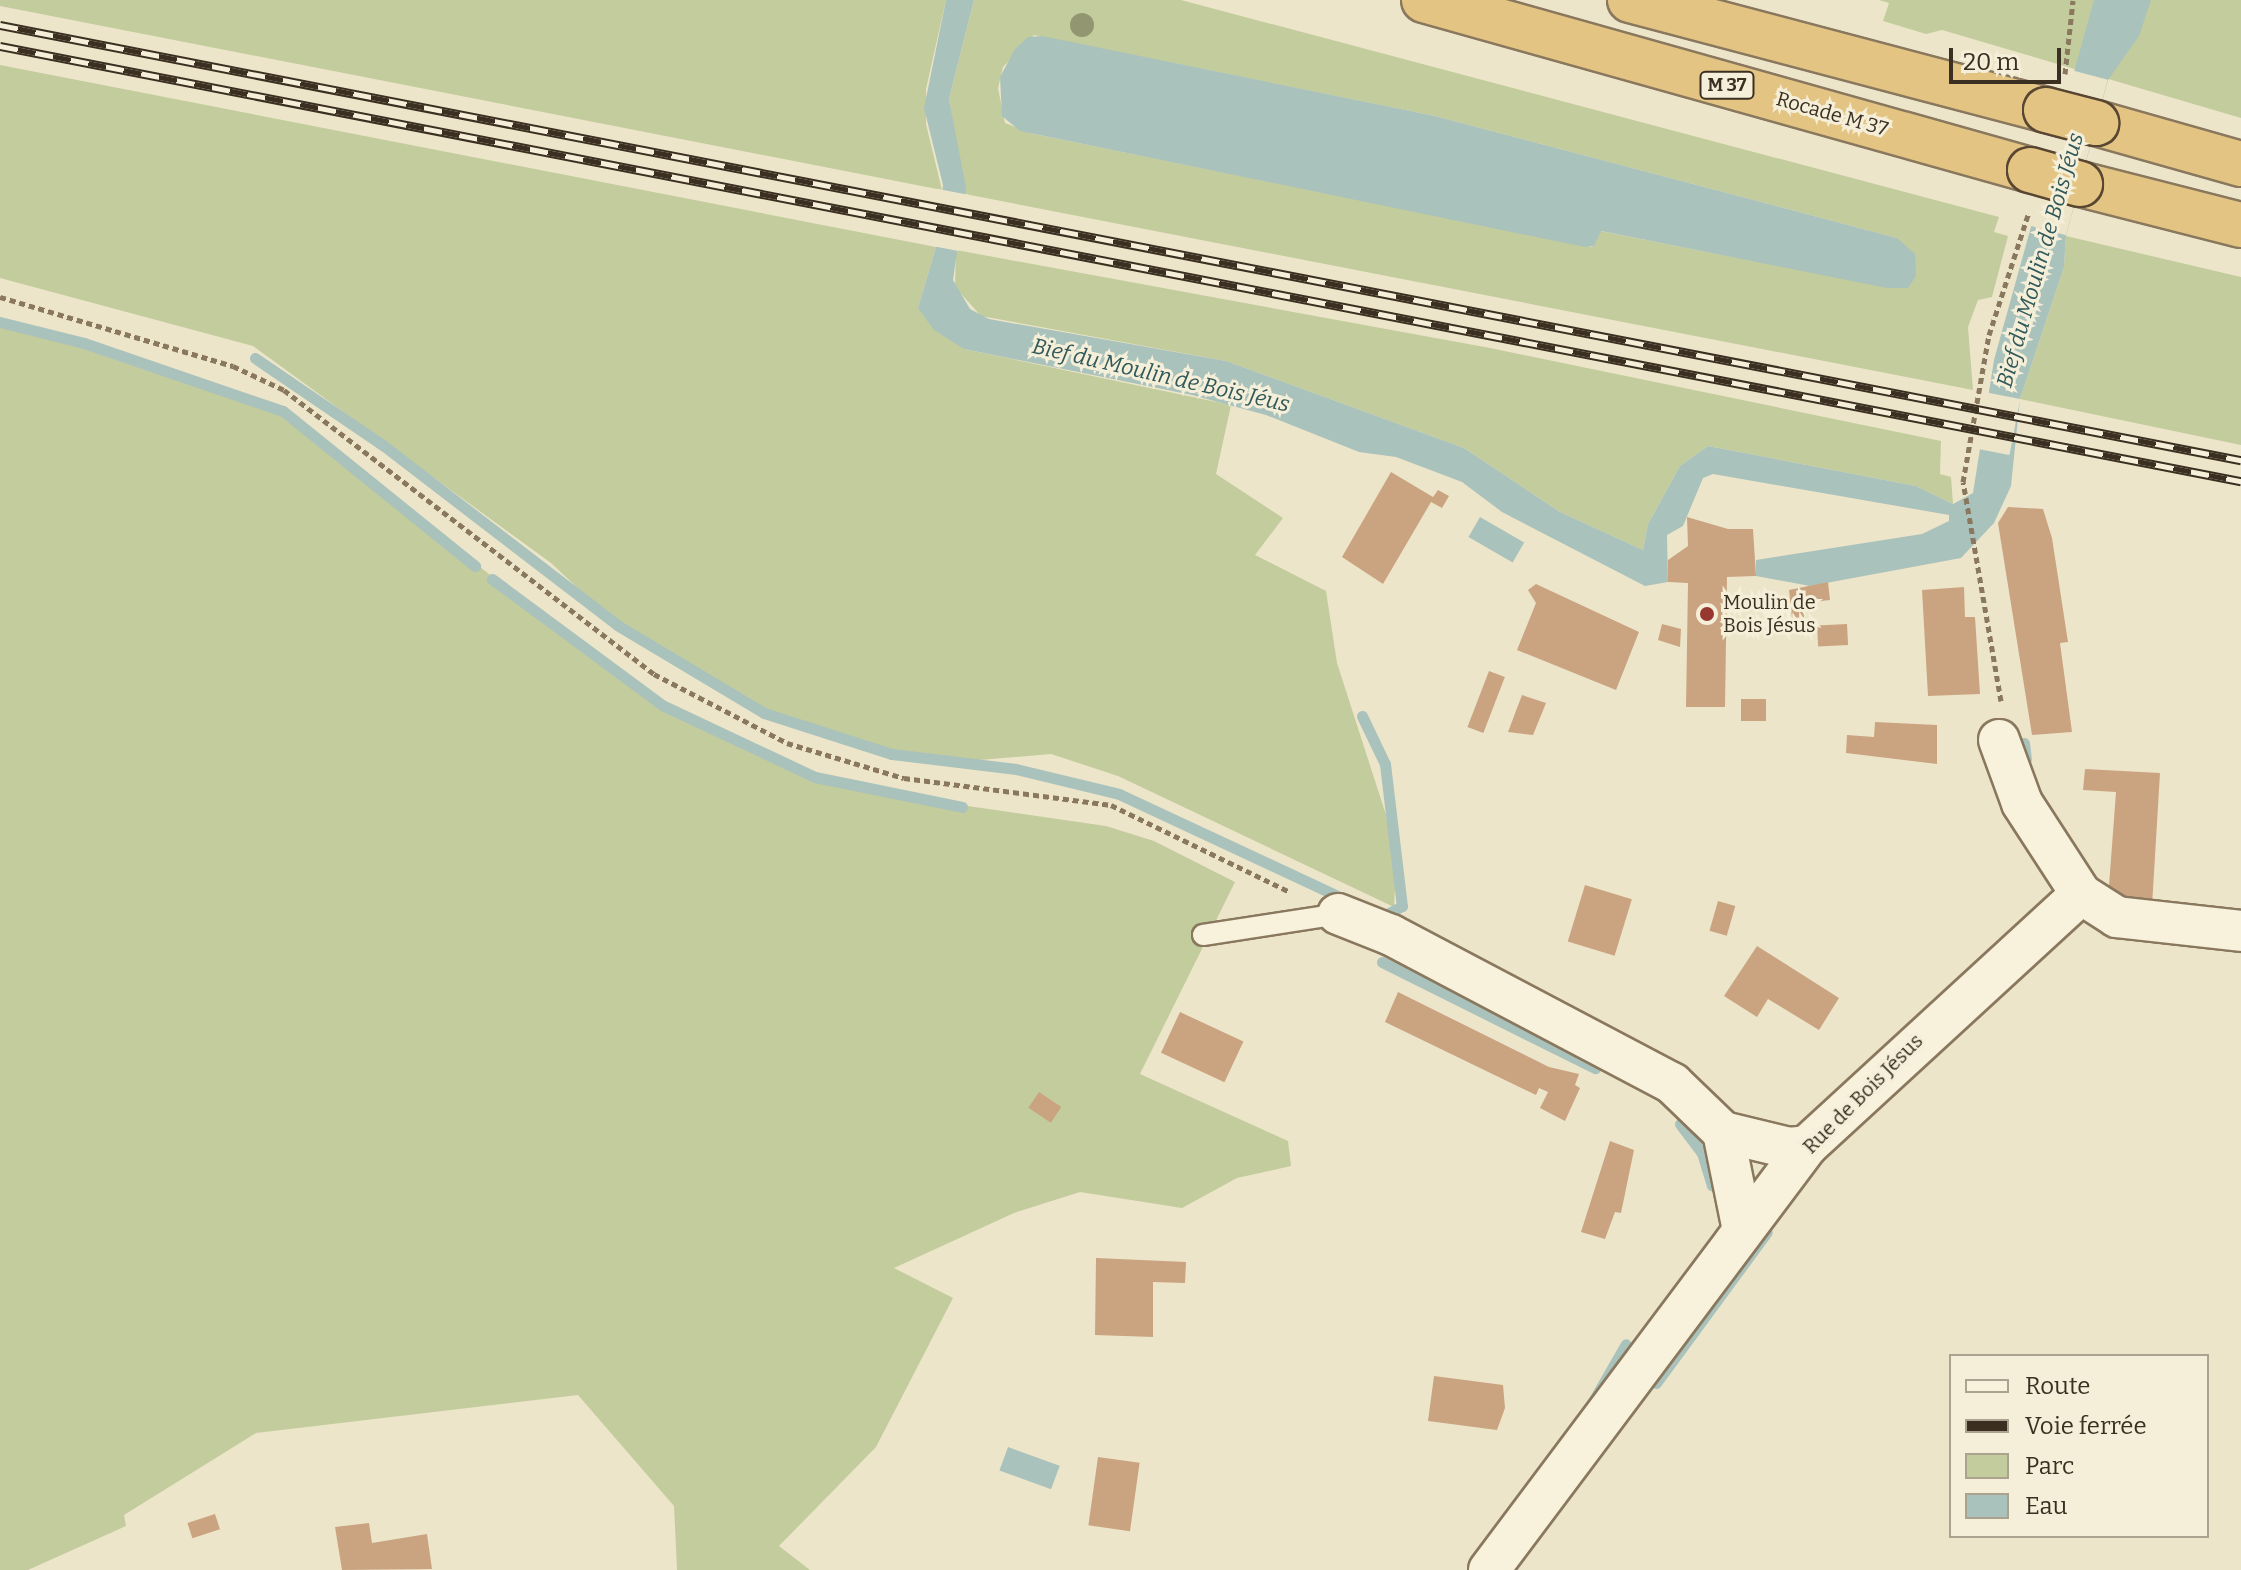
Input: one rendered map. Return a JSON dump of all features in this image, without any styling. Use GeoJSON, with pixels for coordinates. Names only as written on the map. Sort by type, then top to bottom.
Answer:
{"type":"FeatureCollection","features":[{"type":"Feature","properties":{"kind":"highway","name":"Rocade M 37"},"geometry":{"type":"LineString","coordinates":[[1424,0],[2030,188],[2080,184],[2241,225]]}},
{"type":"Feature","properties":{"kind":"highway"},"geometry":{"type":"LineString","coordinates":[[1630,0],[2054,96],[2096,123],[2241,164]]}},
{"type":"Feature","properties":{"kind":"street"},"geometry":{"type":"LineString","coordinates":[[1999,740],[2022,803],[2081,894],[2117,917],[2241,931]]}},
{"type":"Feature","properties":{"kind":"street","name":"Rue de Bois Jésus"},"geometry":{"type":"LineString","coordinates":[[1489,1570],[1807,1146],[2081,894]]}},
{"type":"Feature","properties":{"kind":"street"},"geometry":{"type":"LineString","coordinates":[[1338,914],[1391,935],[1672,1083],[1723,1132],[1789,1148],[1807,1146]]}},
{"type":"Feature","properties":{"kind":"street"},"geometry":{"type":"LineString","coordinates":[[1723,1132],[1743,1230]]}},
{"type":"Feature","properties":{"kind":"lane"},"geometry":{"type":"LineString","coordinates":[[1203,935],[1338,914]]}},
{"type":"Feature","properties":{"kind":"path"},"geometry":{"type":"LineString","coordinates":[[2054,96],[2073,0]]}},
{"type":"Feature","properties":{"kind":"path"},"geometry":{"type":"LineString","coordinates":[[1999,740],[2002,702],[1962,499],[1989,335],[2030,188]]}},
{"type":"Feature","properties":{"kind":"path"},"geometry":{"type":"LineString","coordinates":[[0,297],[233,366],[284,390],[654,674],[787,743],[904,778],[1111,805],[1338,914]]}},
{"type":"Feature","properties":{"kind":"green space"},"geometry":{"type":"Polygon","coordinates":[[[0,0],[946,0],[926,89],[926,124],[942,190],[0,6],[0,0]]]}},
{"type":"Feature","properties":{"kind":"green space"},"geometry":{"type":"Polygon","coordinates":[[[974,0],[1181,0],[1999,217],[1994,232],[2008,236],[1992,297],[1978,300],[1968,327],[1973,390],[965,194],[949,99],[974,0]],[[1034,35],[1003,67],[998,88],[1005,123],[1034,134],[1592,247],[1600,231],[1758,262],[1897,238],[1435,116],[1034,35]]]}},
{"type":"Feature","properties":{"kind":"green space"},"geometry":{"type":"Polygon","coordinates":[[[1879,0],[2241,0],[2241,118],[1942,30],[1926,34],[1883,21],[1889,3],[1879,0]]]}},
{"type":"Feature","properties":{"kind":"green space"},"geometry":{"type":"Polygon","coordinates":[[[0,65],[936,247],[918,308],[964,349],[1231,405],[1216,474],[1283,518],[1255,555],[1326,591],[1337,663],[1397,849],[1394,907],[1118,776],[1051,754],[944,763],[892,754],[764,713],[617,625],[551,563],[253,346],[0,278],[0,65]]]}},
{"type":"Feature","properties":{"kind":"green space"},"geometry":{"type":"Polygon","coordinates":[[[2066,236],[2241,277],[2241,445],[2020,399],[2064,267],[2066,236]]]}},
{"type":"Feature","properties":{"kind":"green space"},"geometry":{"type":"Polygon","coordinates":[[[956,250],[1490,348],[1941,441],[1940,474],[1951,477],[1953,504],[1916,486],[1708,446],[1680,466],[1648,524],[1643,550],[1560,512],[1464,448],[1226,361],[981,316],[955,287],[956,250]]]}},
{"type":"Feature","properties":{"kind":"green space"},"geometry":{"type":"Polygon","coordinates":[[[0,322],[84,343],[283,411],[628,684],[815,776],[885,794],[1106,826],[1154,841],[1235,882],[1140,1074],[1288,1141],[1291,1166],[1237,1178],[1182,1208],[1080,1192],[1014,1213],[894,1268],[953,1298],[876,1447],[779,1546],[810,1570],[677,1570],[674,1506],[578,1395],[256,1433],[124,1515],[126,1526],[28,1570],[0,1570],[0,322]]]}},
{"type":"Feature","properties":{"kind":"water","name":"Bief du Moulin de Bois Jéus"},"geometry":{"type":"Polygon","coordinates":[[[946,0],[974,0],[949,99],[966,188],[953,280],[970,309],[989,319],[1226,361],[1464,448],[1560,512],[1643,550],[1648,524],[1680,466],[1708,446],[1916,486],[1953,504],[1973,493],[1994,360],[2094,0],[2151,0],[2139,36],[2108,80],[2066,236],[2064,267],[2020,399],[2011,486],[1994,523],[1961,558],[1810,586],[1756,576],[1756,560],[1922,534],[1949,521],[1949,515],[1713,474],[1703,478],[1683,526],[1667,535],[1668,582],[1645,586],[1502,512],[1462,482],[1396,457],[1359,452],[1266,415],[1192,395],[964,349],[934,330],[918,308],[936,247],[943,185],[924,108],[946,0]]]}},
{"type":"Feature","properties":{"kind":"water"},"geometry":{"type":"Polygon","coordinates":[[[1042,36],[1435,116],[1897,238],[1915,254],[1916,276],[1908,288],[1887,288],[1601,231],[1594,246],[1585,247],[1020,131],[1002,116],[1000,77],[1015,49],[1028,37],[1042,36]]]}},
{"type":"Feature","properties":{"kind":"water"},"geometry":{"type":"Polygon","coordinates":[[[1480,517],[1524,542],[1513,562],[1468,537],[1480,517]]]}},
{"type":"Feature","properties":{"kind":"water"},"geometry":{"type":"Polygon","coordinates":[[[1008,1447],[1060,1466],[1051,1489],[999,1470],[1008,1447]]]}},
{"type":"Feature","properties":{"kind":"pier"},"geometry":{"type":"Polygon","coordinates":[[[2071,70],[2108,80],[2066,235],[2029,226],[2071,70]]]}},
{"type":"Feature","properties":{"kind":"pier"},"geometry":{"type":"Polygon","coordinates":[[[938,189],[969,195],[959,251],[927,245],[938,189]]]}},
{"type":"Feature","properties":{"kind":"pier"},"geometry":{"type":"Polygon","coordinates":[[[1984,392],[2020,399],[2009,455],[1973,448],[1984,392]]]}},
{"type":"Feature","properties":{"kind":"building"},"geometry":{"type":"Polygon","coordinates":[[[1391,472],[1433,497],[1438,490],[1449,496],[1442,508],[1431,502],[1383,584],[1342,557],[1391,472]]]}},
{"type":"Feature","properties":{"kind":"building"},"geometry":{"type":"Polygon","coordinates":[[[2008,507],[2043,509],[2052,538],[2068,642],[2060,643],[2072,732],[2032,735],[1998,523],[2008,507]]]}},
{"type":"Feature","properties":{"kind":"building","name":"Moulin de Bois Jésus"},"geometry":{"type":"Polygon","coordinates":[[[1687,517],[1728,529],[1753,529],[1756,576],[1727,577],[1725,707],[1686,707],[1688,583],[1668,582],[1668,560],[1688,546],[1687,517]]]}},
{"type":"Feature","properties":{"kind":"building"},"geometry":{"type":"Polygon","coordinates":[[[1828,582],[1830,600],[1803,603],[1804,617],[1792,618],[1789,590],[1828,582]]]}},
{"type":"Feature","properties":{"kind":"building"},"geometry":{"type":"Polygon","coordinates":[[[1536,584],[1639,632],[1616,690],[1517,650],[1536,603],[1528,590],[1536,584]]]}},
{"type":"Feature","properties":{"kind":"building"},"geometry":{"type":"Polygon","coordinates":[[[1964,587],[1965,617],[1975,617],[1980,694],[1928,696],[1922,590],[1964,587]]]}},
{"type":"Feature","properties":{"kind":"building"},"geometry":{"type":"Polygon","coordinates":[[[1662,624],[1681,629],[1680,647],[1658,640],[1662,624]]]}},
{"type":"Feature","properties":{"kind":"building"},"geometry":{"type":"Polygon","coordinates":[[[1847,624],[1848,645],[1818,647],[1817,626],[1847,624]]]}},
{"type":"Feature","properties":{"kind":"building"},"geometry":{"type":"Polygon","coordinates":[[[1489,671],[1505,677],[1483,733],[1467,727],[1489,671]]]}},
{"type":"Feature","properties":{"kind":"building"},"geometry":{"type":"Polygon","coordinates":[[[1522,695],[1546,703],[1533,735],[1508,732],[1522,695]]]}},
{"type":"Feature","properties":{"kind":"building"},"geometry":{"type":"Polygon","coordinates":[[[1741,699],[1766,699],[1766,721],[1741,721],[1741,699]]]}},
{"type":"Feature","properties":{"kind":"building"},"geometry":{"type":"Polygon","coordinates":[[[1875,722],[1937,725],[1937,764],[1846,753],[1847,735],[1874,737],[1875,722]]]}},
{"type":"Feature","properties":{"kind":"building"},"geometry":{"type":"Polygon","coordinates":[[[2085,769],[2160,773],[2152,906],[2108,899],[2116,792],[2083,790],[2085,769]]]}},
{"type":"Feature","properties":{"kind":"building"},"geometry":{"type":"Polygon","coordinates":[[[1585,885],[1632,899],[1615,956],[1568,941],[1585,885]]]}},
{"type":"Feature","properties":{"kind":"building"},"geometry":{"type":"Polygon","coordinates":[[[1718,901],[1735,906],[1727,936],[1709,931],[1718,901]]]}},
{"type":"Feature","properties":{"kind":"building"},"geometry":{"type":"Polygon","coordinates":[[[1757,946],[1839,998],[1819,1030],[1768,999],[1757,1017],[1724,996],[1757,946]]]}},
{"type":"Feature","properties":{"kind":"building"},"geometry":{"type":"Polygon","coordinates":[[[1398,992],[1549,1067],[1579,1074],[1575,1085],[1580,1088],[1565,1121],[1540,1108],[1548,1092],[1539,1088],[1536,1095],[1385,1022],[1398,992]]]}},
{"type":"Feature","properties":{"kind":"building"},"geometry":{"type":"Polygon","coordinates":[[[1180,1012],[1243,1042],[1224,1082],[1161,1053],[1180,1012]]]}},
{"type":"Feature","properties":{"kind":"building"},"geometry":{"type":"Polygon","coordinates":[[[1039,1092],[1061,1107],[1051,1123],[1028,1108],[1039,1092]]]}},
{"type":"Feature","properties":{"kind":"building"},"geometry":{"type":"Polygon","coordinates":[[[1610,1141],[1634,1150],[1621,1213],[1615,1212],[1605,1239],[1581,1232],[1610,1141]]]}},
{"type":"Feature","properties":{"kind":"building"},"geometry":{"type":"Polygon","coordinates":[[[1096,1258],[1186,1262],[1185,1283],[1153,1282],[1153,1337],[1095,1335],[1096,1258]]]}},
{"type":"Feature","properties":{"kind":"building"},"geometry":{"type":"Polygon","coordinates":[[[1434,1376],[1503,1385],[1505,1408],[1497,1430],[1428,1421],[1434,1376]]]}},
{"type":"Feature","properties":{"kind":"building"},"geometry":{"type":"Polygon","coordinates":[[[1098,1457],[1140,1463],[1130,1531],[1088,1525],[1098,1457]]]}},
{"type":"Feature","properties":{"kind":"building"},"geometry":{"type":"Polygon","coordinates":[[[215,1514],[220,1529],[192,1538],[187,1523],[215,1514]]]}},
{"type":"Feature","properties":{"kind":"building"},"geometry":{"type":"Polygon","coordinates":[[[369,1523],[372,1543],[427,1534],[432,1569],[342,1570],[335,1527],[369,1523]]]}},
{"type":"Feature","properties":{"kind":"waterway"},"geometry":{"type":"LineString","coordinates":[[0,322],[84,343],[283,411],[475,566]]}},
{"type":"Feature","properties":{"kind":"waterway"},"geometry":{"type":"LineString","coordinates":[[255,358],[384,446],[617,625],[764,713],[892,754],[1016,769],[1119,794],[1348,901]]}},
{"type":"Feature","properties":{"kind":"waterway"},"geometry":{"type":"LineString","coordinates":[[492,579],[662,705],[815,777],[962,807]]}},
{"type":"Feature","properties":{"kind":"waterway"},"geometry":{"type":"LineString","coordinates":[[1362,716],[1385,764],[1402,906],[1381,917]]}},
{"type":"Feature","properties":{"kind":"waterway"},"geometry":{"type":"LineString","coordinates":[[2024,743],[2026,759]]}},
{"type":"Feature","properties":{"kind":"waterway"},"geometry":{"type":"LineString","coordinates":[[1382,962],[1595,1068]]}},
{"type":"Feature","properties":{"kind":"waterway"},"geometry":{"type":"LineString","coordinates":[[1680,1124],[1702,1153],[1712,1186]]}},
{"type":"Feature","properties":{"kind":"waterway"},"geometry":{"type":"LineString","coordinates":[[1656,1383],[1767,1232]]}},
{"type":"Feature","properties":{"kind":"waterway"},"geometry":{"type":"LineString","coordinates":[[1591,1405],[1626,1344]]}},
{"type":"Feature","properties":{"kind":"railway"},"geometry":{"type":"LineString","coordinates":[[0,25],[2241,460]]}},
{"type":"Feature","properties":{"kind":"railway"},"geometry":{"type":"LineString","coordinates":[[0,46],[2241,481]]}},
{"type":"Feature","properties":{"kind":"place","name":"Moulin de Bois Jésus"},"geometry":{"type":"Point","coordinates":[1707,614]}}]}
